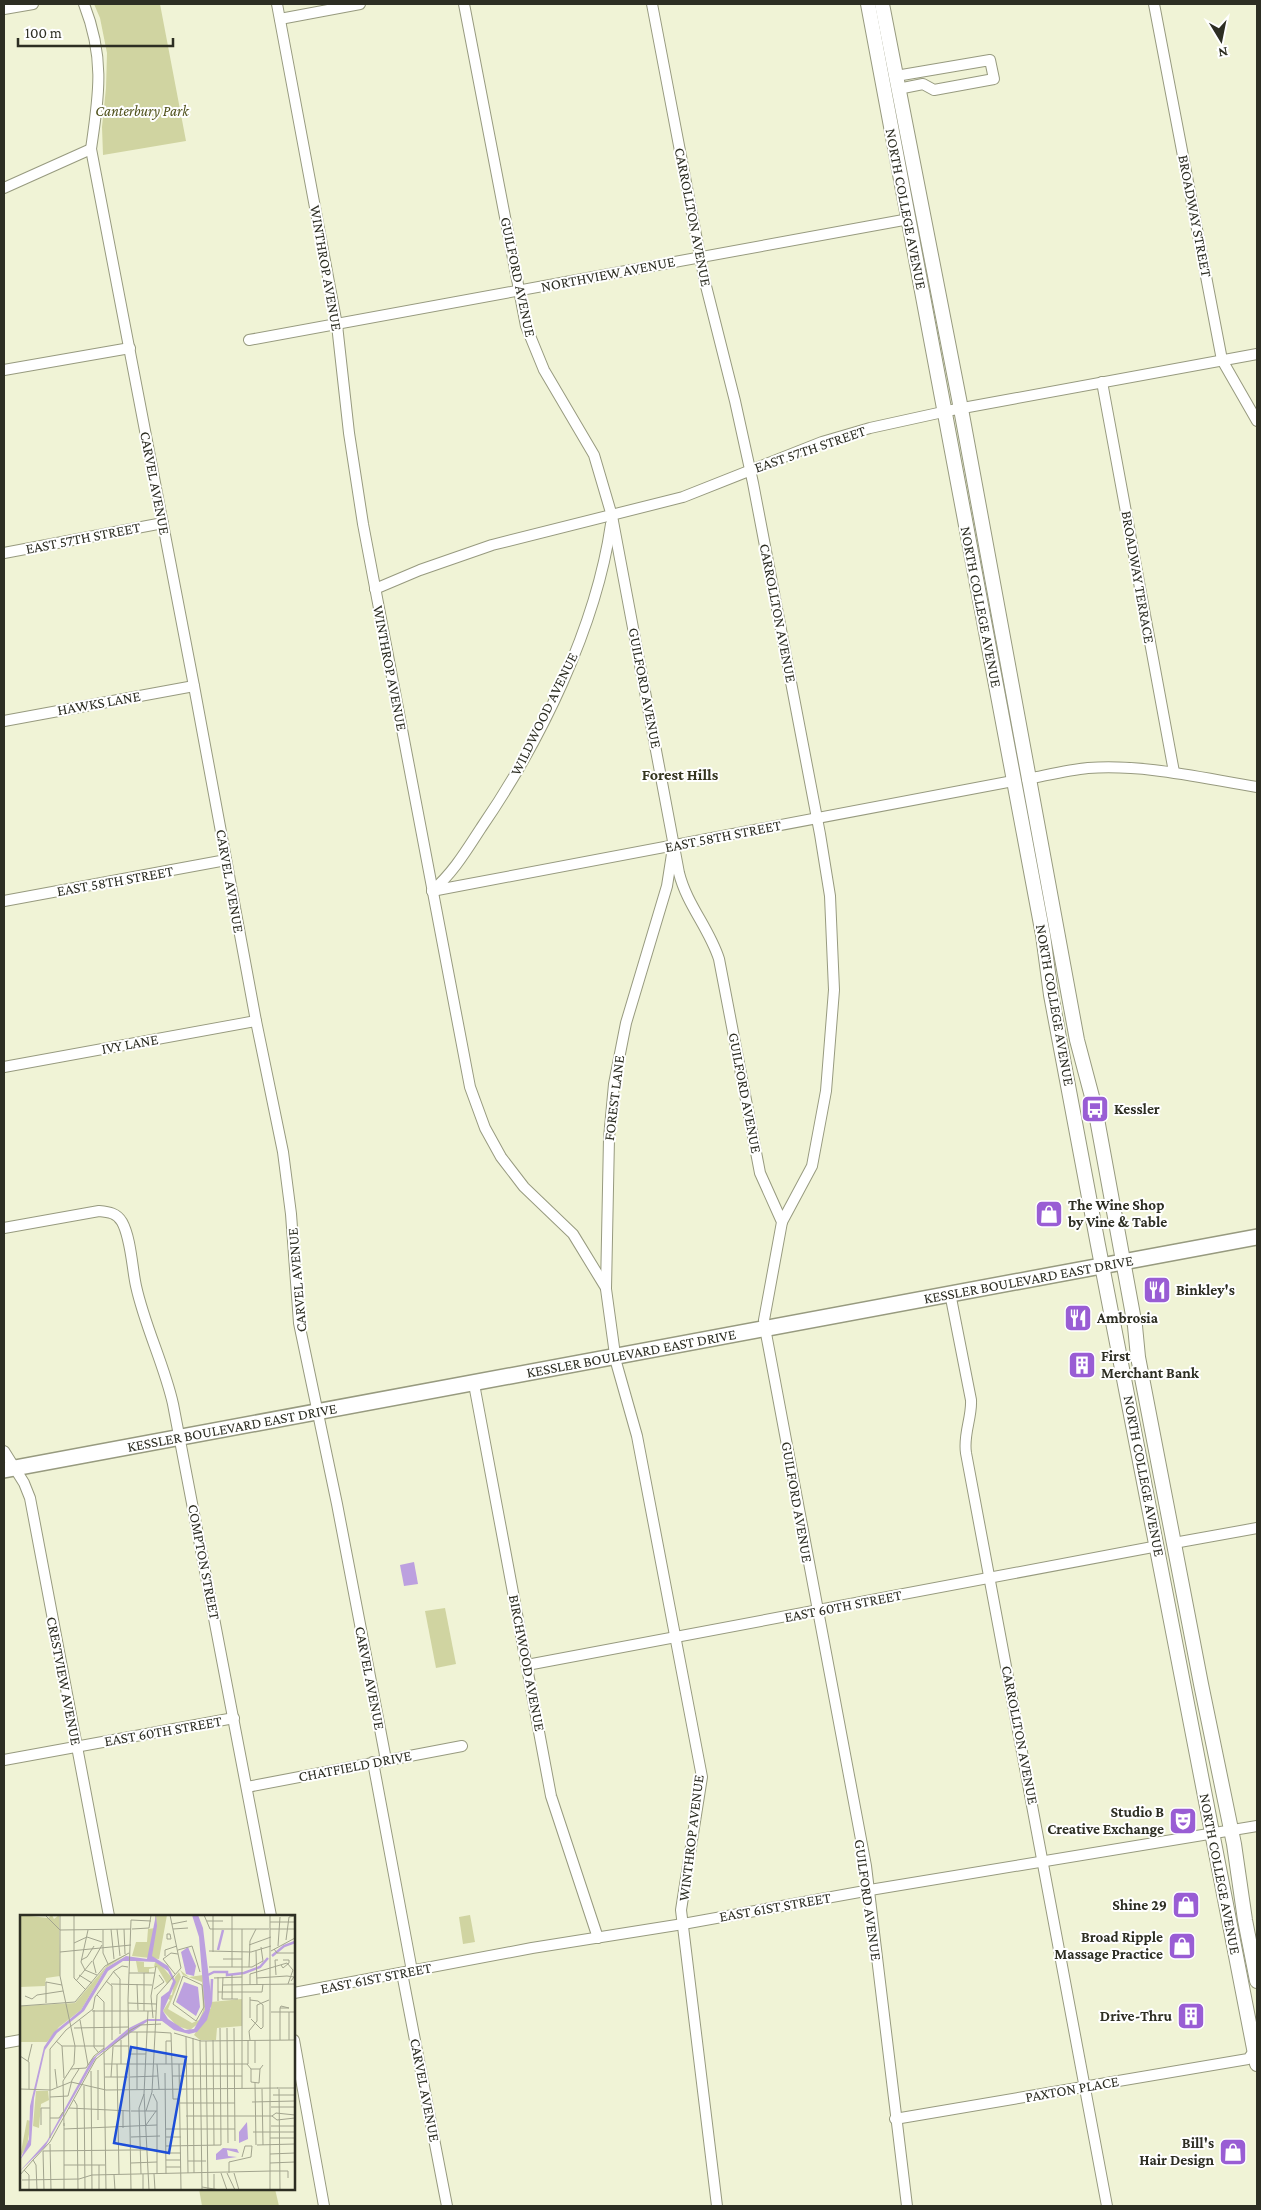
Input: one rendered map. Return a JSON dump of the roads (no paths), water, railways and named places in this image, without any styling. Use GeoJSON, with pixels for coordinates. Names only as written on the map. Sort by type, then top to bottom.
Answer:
{"type":"FeatureCollection","features":[{"type":"Feature","properties":{"kind":"main road","name":"NORTH COLLEGE AVENUE"},"geometry":{"type":"LineString","coordinates":[[868,4],[1013,781],[1044,935],[1051,995],[1212,1834],[1226,1896],[1254,2060]]}},
{"type":"Feature","properties":{"kind":"main road","name":"NORTH COLLEGE AVENUE"},"geometry":{"type":"LineString","coordinates":[[882,4],[960,408],[1077,1040],[1095,1108],[1174,1543],[1232,1830],[1257,1981]]}},
{"type":"Feature","properties":{"kind":"main road","name":"KESSLER BOULEVARD EAST DRIVE"},"geometry":{"type":"LineString","coordinates":[[9,1469],[1257,1237]]}},
{"type":"Feature","properties":{"kind":"street"},"geometry":{"type":"LineString","coordinates":[[4,9],[33,4]]}},
{"type":"Feature","properties":{"kind":"street","name":"CARVEL AVENUE"},"geometry":{"type":"LineString","coordinates":[[84,4],[94,32],[100,71],[91,149],[286,1171],[299,1323],[386,1760]]}},
{"type":"Feature","properties":{"kind":"street","name":"WINTHROP AVENUE"},"geometry":{"type":"LineString","coordinates":[[277,4],[337,324],[353,465],[375,589],[468,1078],[484,1128],[501,1157],[518,1180],[573,1234],[606,1289]]}},
{"type":"Feature","properties":{"kind":"street"},"geometry":{"type":"LineString","coordinates":[[280,19],[360,4]]}},
{"type":"Feature","properties":{"kind":"street","name":"GUILFORD AVENUE"},"geometry":{"type":"LineString","coordinates":[[464,4],[526,326],[536,354],[549,379],[592,449],[612,516],[683,890],[710,936],[719,959],[760,1173],[782,1222],[764,1320],[765,1328],[866,1866],[907,2206]]}},
{"type":"Feature","properties":{"kind":"street","name":"CARROLLTON AVENUE"},"geometry":{"type":"LineString","coordinates":[[652,4],[714,324],[735,400],[751,470],[825,861],[832,924],[834,990],[832,1040],[826,1092],[812,1166],[782,1222]]}},
{"type":"Feature","properties":{"kind":"street","name":"BROADWAY STREET"},"geometry":{"type":"LineString","coordinates":[[1154,4],[1222,360],[1257,421]]}},
{"type":"Feature","properties":{"kind":"street"},"geometry":{"type":"LineString","coordinates":[[990,60],[994,79],[934,90],[923,84],[897,82],[920,72],[990,60]]}},
{"type":"Feature","properties":{"kind":"street"},"geometry":{"type":"LineString","coordinates":[[4,188],[91,149]]}},
{"type":"Feature","properties":{"kind":"street","name":"NORTHVIEW AVENUE"},"geometry":{"type":"LineString","coordinates":[[249,340],[909,219]]}},
{"type":"Feature","properties":{"kind":"street"},"geometry":{"type":"LineString","coordinates":[[4,370],[130,348]]}},
{"type":"Feature","properties":{"kind":"street","name":"EAST 57TH STREET"},"geometry":{"type":"LineString","coordinates":[[375,589],[420,570],[492,545],[690,495],[822,442],[870,428],[960,408],[1257,354]]}},
{"type":"Feature","properties":{"kind":"street","name":"BROADWAY TERRACE"},"geometry":{"type":"LineString","coordinates":[[1102,382],[1174,772]]}},
{"type":"Feature","properties":{"kind":"street","name":"WILDWOOD AVENUE"},"geometry":{"type":"LineString","coordinates":[[432,891],[446,878],[493,811],[529,750],[546,716],[573,656],[596,592],[606,554],[612,516]]}},
{"type":"Feature","properties":{"kind":"street","name":"EAST 57TH STREET"},"geometry":{"type":"LineString","coordinates":[[4,553],[163,523]]}},
{"type":"Feature","properties":{"kind":"street","name":"HAWKS LANE"},"geometry":{"type":"LineString","coordinates":[[4,721],[194,686]]}},
{"type":"Feature","properties":{"kind":"street"},"geometry":{"type":"LineString","coordinates":[[1027,778],[1091,768],[1144,769],[1174,772],[1257,787]]}},
{"type":"Feature","properties":{"kind":"street","name":"EAST 58TH STREET"},"geometry":{"type":"LineString","coordinates":[[432,891],[1013,781]]}},
{"type":"Feature","properties":{"kind":"street","name":"FOREST LANE"},"geometry":{"type":"LineString","coordinates":[[615,1357],[606,1289],[609,1138],[614,1084],[626,1023],[667,886],[674,846]]}},
{"type":"Feature","properties":{"kind":"street","name":"EAST 58TH STREET"},"geometry":{"type":"LineString","coordinates":[[4,901],[226,860]]}},
{"type":"Feature","properties":{"kind":"street","name":"IVY LANE"},"geometry":{"type":"LineString","coordinates":[[4,1067],[256,1021]]}},
{"type":"Feature","properties":{"kind":"street","name":"COMPTON STREET"},"geometry":{"type":"LineString","coordinates":[[4,1228],[99,1211],[116,1215],[124,1226],[136,1286],[151,1338],[166,1376],[180,1438],[271,1915]]}},
{"type":"Feature","properties":{"kind":"street","name":"CARROLLTON AVENUE"},"geometry":{"type":"LineString","coordinates":[[950,1293],[971,1400],[965,1446],[1107,2206]]}},
{"type":"Feature","properties":{"kind":"street","name":"WINTHROP AVENUE"},"geometry":{"type":"LineString","coordinates":[[615,1357],[637,1436],[702,1777],[681,1910],[717,2206]]}},
{"type":"Feature","properties":{"kind":"street","name":"BIRCHWOOD AVENUE"},"geometry":{"type":"LineString","coordinates":[[474,1384],[553,1804],[598,1938]]}},
{"type":"Feature","properties":{"kind":"street","name":"CRESTVIEW AVENUE"},"geometry":{"type":"LineString","coordinates":[[4,1451],[9,1469],[27,1489],[30,1498],[109,1915]]}},
{"type":"Feature","properties":{"kind":"street"},"geometry":{"type":"LineString","coordinates":[[1174,1543],[1257,1528]]}},
{"type":"Feature","properties":{"kind":"street","name":"EAST 60TH STREET"},"geometry":{"type":"LineString","coordinates":[[527,1665],[1158,1546]]}},
{"type":"Feature","properties":{"kind":"street","name":"EAST 60TH STREET"},"geometry":{"type":"LineString","coordinates":[[4,1760],[234,1718]]}},
{"type":"Feature","properties":{"kind":"street","name":"CHATFIELD DRIVE"},"geometry":{"type":"LineString","coordinates":[[247,1787],[462,1746]]}},
{"type":"Feature","properties":{"kind":"street","name":"CARVEL AVENUE"},"geometry":{"type":"LineString","coordinates":[[373,1762],[447,2206]]}},
{"type":"Feature","properties":{"kind":"street","name":"EAST 61ST STREET"},"geometry":{"type":"LineString","coordinates":[[295,1993],[868,1890],[1257,1826]]}},
{"type":"Feature","properties":{"kind":"street"},"geometry":{"type":"LineString","coordinates":[[4,2043],[20,2040]]}},
{"type":"Feature","properties":{"kind":"street"},"geometry":{"type":"LineString","coordinates":[[295,2046],[324,2206]]}},
{"type":"Feature","properties":{"kind":"street","name":"PAXTON PLACE"},"geometry":{"type":"LineString","coordinates":[[896,2118],[1254,2060]]}},
{"type":"Feature","properties":{"kind":"place","name":"Kessler"},"geometry":{"type":"Point","coordinates":[1095,1109]}},
{"type":"Feature","properties":{"kind":"place","name":"The Wine Shop by Vine & Table"},"geometry":{"type":"Point","coordinates":[1049,1214]}},
{"type":"Feature","properties":{"kind":"place","name":"Binkley's"},"geometry":{"type":"Point","coordinates":[1157,1290]}},
{"type":"Feature","properties":{"kind":"place","name":"Ambrosia"},"geometry":{"type":"Point","coordinates":[1078,1318]}},
{"type":"Feature","properties":{"kind":"place","name":"First Merchant Bank"},"geometry":{"type":"Point","coordinates":[1082,1365]}},
{"type":"Feature","properties":{"kind":"place","name":"Studio B Creative Exchange"},"geometry":{"type":"Point","coordinates":[1183,1821]}},
{"type":"Feature","properties":{"kind":"place","name":"Shine 29"},"geometry":{"type":"Point","coordinates":[1186,1905]}},
{"type":"Feature","properties":{"kind":"place","name":"Broad Ripple Massage Practice"},"geometry":{"type":"Point","coordinates":[1182,1946]}},
{"type":"Feature","properties":{"kind":"place","name":"Drive-Thru"},"geometry":{"type":"Point","coordinates":[1191,2016]}},
{"type":"Feature","properties":{"kind":"place","name":"Bill's Hair Design"},"geometry":{"type":"Point","coordinates":[1233,2152]}},
{"type":"Feature","properties":{"kind":"district","name":"Forest Hills"},"geometry":{"type":"Point","coordinates":[680,774]}},
{"type":"Feature","properties":{"kind":"park label","name":"Canterbury Park"},"geometry":{"type":"Point","coordinates":[142,111]}}]}
